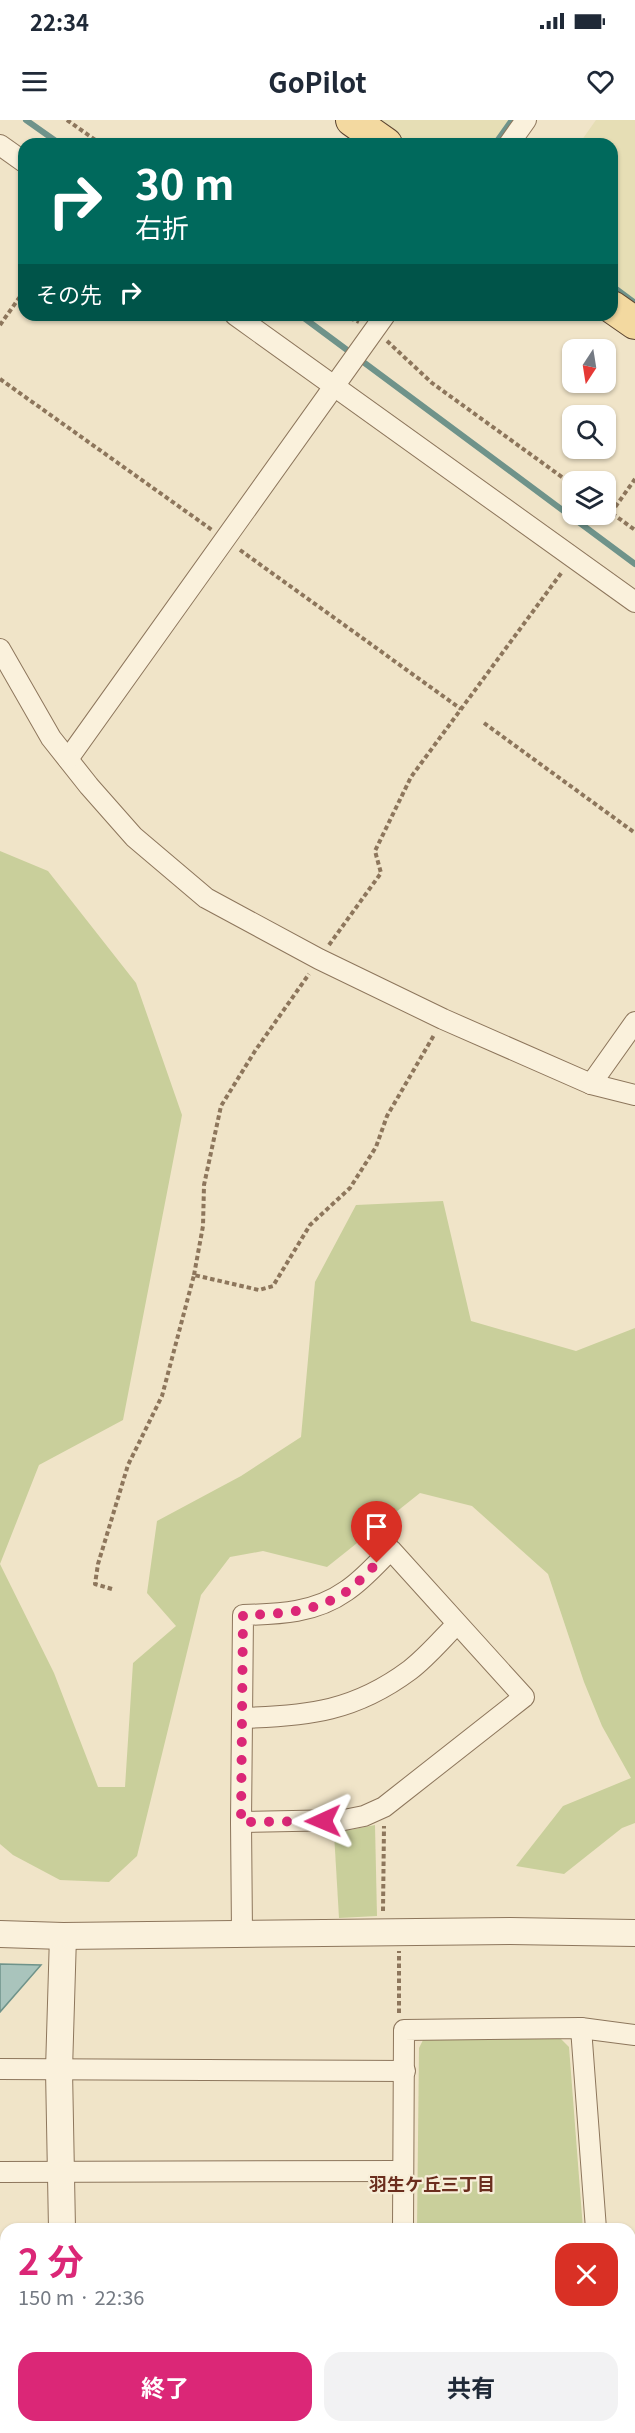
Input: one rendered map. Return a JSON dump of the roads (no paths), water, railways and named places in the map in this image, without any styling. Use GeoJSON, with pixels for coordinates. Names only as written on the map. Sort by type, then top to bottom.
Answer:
{"type":"FeatureCollection","features":[{"type":"Feature","properties":{"kind":"main road"},"geometry":{"type":"LineString","coordinates":[[352,120],[378,138]]}},
{"type":"Feature","properties":{"kind":"main road"},"geometry":{"type":"LineString","coordinates":[[618,311],[635,323]]}},
{"type":"Feature","properties":{"kind":"street"},"geometry":{"type":"LineString","coordinates":[[513,138],[526,120]]}},
{"type":"Feature","properties":{"kind":"street"},"geometry":{"type":"LineString","coordinates":[[0,145],[18,158]]}},
{"type":"Feature","properties":{"kind":"street"},"geometry":{"type":"LineString","coordinates":[[243,321],[635,602]]}},
{"type":"Feature","properties":{"kind":"street"},"geometry":{"type":"LineString","coordinates":[[68,759],[374,330]]}},
{"type":"Feature","properties":{"kind":"street"},"geometry":{"type":"LineString","coordinates":[[0,649],[51,738],[68,759],[134,837],[207,898],[319,959],[443,1019],[591,1084],[635,1095]]}},
{"type":"Feature","properties":{"kind":"street"},"geometry":{"type":"LineString","coordinates":[[591,1084],[635,1022]]}},
{"type":"Feature","properties":{"kind":"street"},"geometry":{"type":"LineString","coordinates":[[241,1822],[344,1820],[364,1816],[384,1807],[524,1697],[391,1550],[347,1591],[325,1603],[287,1614],[243,1615],[241,1822],[242,1933]]}},
{"type":"Feature","properties":{"kind":"street"},"geometry":{"type":"LineString","coordinates":[[243,1718],[313,1714],[355,1701],[411,1669],[457,1624]]}},
{"type":"Feature","properties":{"kind":"street"},"geometry":{"type":"LineString","coordinates":[[0,1934],[510,1931],[635,1934]]}},
{"type":"Feature","properties":{"kind":"street"},"geometry":{"type":"LineString","coordinates":[[62,2223],[59,2070],[63,1935]]}},
{"type":"Feature","properties":{"kind":"street"},"geometry":{"type":"LineString","coordinates":[[581,2028],[596,2223]]}},
{"type":"Feature","properties":{"kind":"street"},"geometry":{"type":"LineString","coordinates":[[403,2223],[404,2030],[581,2028],[635,2035]]}},
{"type":"Feature","properties":{"kind":"street"},"geometry":{"type":"LineString","coordinates":[[0,2069],[405,2070]]}},
{"type":"Feature","properties":{"kind":"street"},"geometry":{"type":"LineString","coordinates":[[0,2172],[403,2171]]}},
{"type":"Feature","properties":{"kind":"water"},"geometry":{"type":"Polygon","coordinates":[[[0,1964],[41,1965],[0,2012],[0,1964]]]}},
{"type":"Feature","properties":{"kind":"waterway"},"geometry":{"type":"LineString","coordinates":[[26,120],[52,138]]}},
{"type":"Feature","properties":{"kind":"waterway"},"geometry":{"type":"LineString","coordinates":[[499,138],[512,120]]}},
{"type":"Feature","properties":{"kind":"waterway"},"geometry":{"type":"LineString","coordinates":[[618,290],[635,303]]}},
{"type":"Feature","properties":{"kind":"waterway"},"geometry":{"type":"LineString","coordinates":[[308,321],[635,564]]}},
{"type":"Feature","properties":{"kind":"district","name":"羽生ケ丘三丁目"},"geometry":{"type":"Point","coordinates":[432,2183]}}]}
